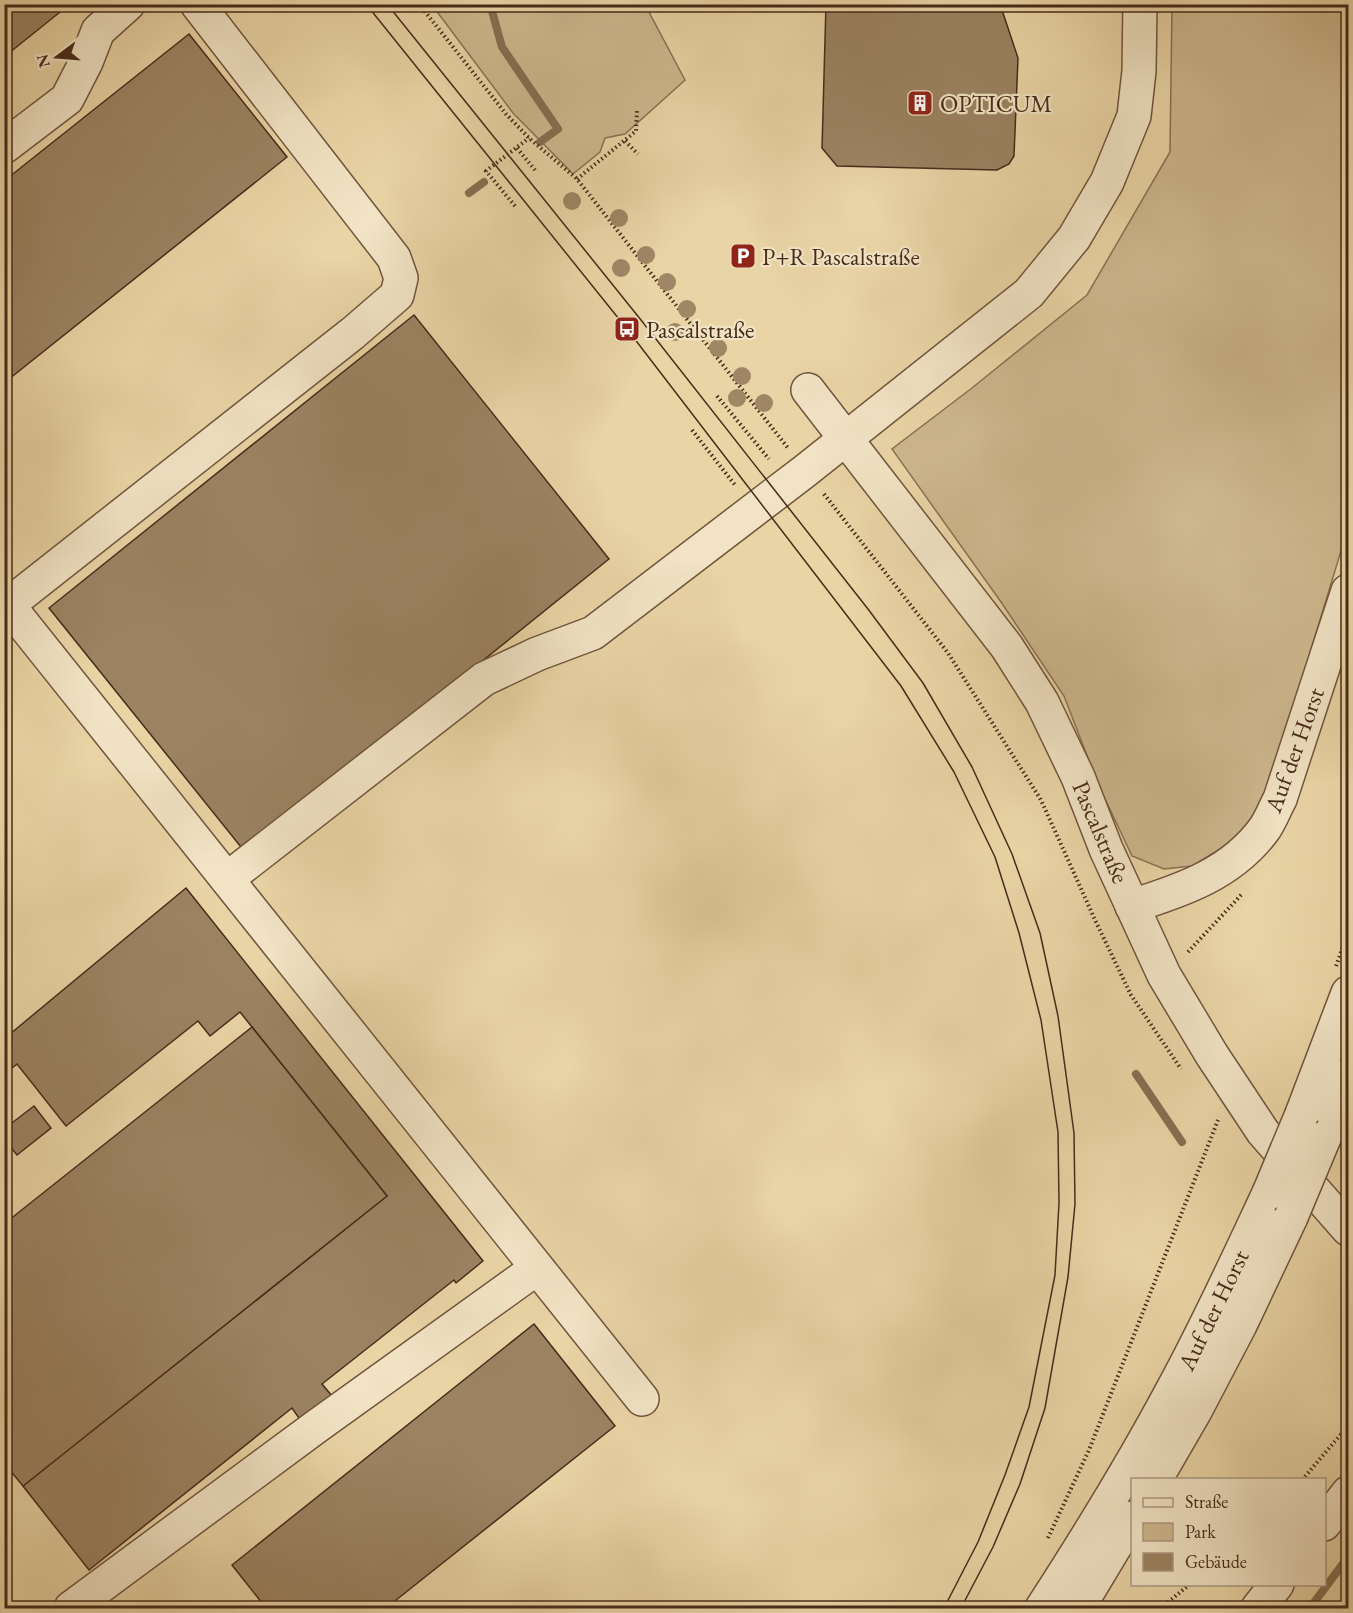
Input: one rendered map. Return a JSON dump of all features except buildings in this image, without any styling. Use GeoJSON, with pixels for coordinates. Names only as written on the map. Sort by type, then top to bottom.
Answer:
{"type":"FeatureCollection","features":[{"type":"Feature","properties":{"kind":"street"},"geometry":{"type":"LineString","coordinates":[[4,147],[67,99],[86,62],[98,31],[128,4]]}},
{"type":"Feature","properties":{"kind":"street"},"geometry":{"type":"LineString","coordinates":[[197,4],[394,258],[401,278],[397,295],[353,333],[6,604],[642,1399]]}},
{"type":"Feature","properties":{"kind":"street"},"geometry":{"type":"LineString","coordinates":[[227,879],[484,680],[537,654],[593,633],[805,471],[1029,293],[1074,238],[1107,182],[1134,116],[1139,71],[1140,4]]}},
{"type":"Feature","properties":{"kind":"street","name":"Pascalstraße"},"geometry":{"type":"LineString","coordinates":[[808,390],[1007,647],[1041,702],[1078,777],[1106,849],[1164,975],[1212,1055],[1263,1132],[1348,1229]]}},
{"type":"Feature","properties":{"kind":"street","name":"Auf der Horst"},"geometry":{"type":"LineString","coordinates":[[1132,906],[1179,891],[1218,873],[1249,848],[1266,826],[1280,799],[1348,591]]}},
{"type":"Feature","properties":{"kind":"street","name":"Auf der Horst"},"geometry":{"type":"LineString","coordinates":[[1042,1608],[1079,1551],[1173,1390],[1217,1304],[1302,1114],[1348,993]]}},
{"type":"Feature","properties":{"kind":"street","name":"Auf der Horst"},"geometry":{"type":"LineString","coordinates":[[1156,1478],[1195,1412],[1240,1325],[1291,1217],[1348,1075]]}},
{"type":"Feature","properties":{"kind":"street"},"geometry":{"type":"LineString","coordinates":[[71,1608],[317,1426],[537,1268]]}},
{"type":"Feature","properties":{"kind":"street"},"geometry":{"type":"LineString","coordinates":[[1326,1521],[1348,1493]]}},
{"type":"Feature","properties":{"kind":"street"},"geometry":{"type":"LineString","coordinates":[[1078,1608],[1131,1520]]}},
{"type":"Feature","properties":{"kind":"street"},"geometry":{"type":"LineString","coordinates":[[1258,1608],[1275,1586]]}},
{"type":"Feature","properties":{"kind":"path"},"geometry":{"type":"LineString","coordinates":[[419,4],[506,114],[529,138],[577,179],[948,653],[1041,800],[1131,995],[1185,1073]]}},
{"type":"Feature","properties":{"kind":"path"},"geometry":{"type":"LineString","coordinates":[[577,179],[636,131],[637,111]]}},
{"type":"Feature","properties":{"kind":"path"},"geometry":{"type":"LineString","coordinates":[[515,206],[486,171],[529,138]]}},
{"type":"Feature","properties":{"kind":"path"},"geometry":{"type":"LineString","coordinates":[[625,141],[638,154]]}},
{"type":"Feature","properties":{"kind":"path"},"geometry":{"type":"LineString","coordinates":[[517,148],[535,170]]}},
{"type":"Feature","properties":{"kind":"path"},"geometry":{"type":"LineString","coordinates":[[717,396],[758,445]]}},
{"type":"Feature","properties":{"kind":"path"},"geometry":{"type":"LineString","coordinates":[[692,430],[734,484]]}},
{"type":"Feature","properties":{"kind":"path"},"geometry":{"type":"LineString","coordinates":[[1212,1110],[1225,1128]]}},
{"type":"Feature","properties":{"kind":"path"},"geometry":{"type":"LineString","coordinates":[[1047,1541],[1089,1450],[1219,1120]]}},
{"type":"Feature","properties":{"kind":"path"},"geometry":{"type":"LineString","coordinates":[[1303,1478],[1348,1426]]}},
{"type":"Feature","properties":{"kind":"path"},"geometry":{"type":"LineString","coordinates":[[1161,1608],[1188,1586]]}},
{"type":"Feature","properties":{"kind":"green space"},"geometry":{"type":"Polygon","coordinates":[[[432,5],[650,5],[649,12],[685,80],[625,134],[605,138],[600,152],[573,174],[513,113],[432,5]]]}},
{"type":"Feature","properties":{"kind":"green space"},"geometry":{"type":"Polygon","coordinates":[[[1172,5],[1348,5],[1348,528],[1278,758],[1253,823],[1222,848],[1192,866],[1164,869],[1132,856],[1098,784],[1064,696],[1001,602],[892,449],[1087,295],[1170,152],[1172,5]]]}},
{"type":"Feature","properties":{"kind":"waterway"},"geometry":{"type":"LineString","coordinates":[[490,4],[502,47],[558,129],[540,142]]}},
{"type":"Feature","properties":{"kind":"waterway"},"geometry":{"type":"LineString","coordinates":[[469,193],[484,182]]}},
{"type":"Feature","properties":{"kind":"waterway"},"geometry":{"type":"LineString","coordinates":[[1136,1074],[1182,1142]]}},
{"type":"Feature","properties":{"kind":"waterway"},"geometry":{"type":"LineString","coordinates":[[1310,1608],[1348,1557]]}},
{"type":"Feature","properties":{"kind":"tram line"},"geometry":{"type":"LineString","coordinates":[[366,4],[627,329],[901,686],[954,772],[995,857],[1019,933],[1041,1020],[1058,1132],[1059,1203],[1055,1275],[1029,1407],[978,1542],[944,1608]]}},
{"type":"Feature","properties":{"kind":"tram line"},"geometry":{"type":"LineString","coordinates":[[387,4],[641,320],[868,609],[923,683],[972,767],[1012,854],[1040,933],[1058,1016],[1074,1133],[1075,1204],[1068,1277],[1045,1408],[1020,1484],[993,1547],[961,1608]]}},
{"type":"Feature","properties":{"kind":"place","name":"OPTICUM"},"geometry":{"type":"Point","coordinates":[920,103]}},
{"type":"Feature","properties":{"kind":"place","name":"P+R Pascalstraße"},"geometry":{"type":"Point","coordinates":[743,256]}},
{"type":"Feature","properties":{"kind":"place","name":"Pascalstraße"},"geometry":{"type":"Point","coordinates":[627,329]}}]}
